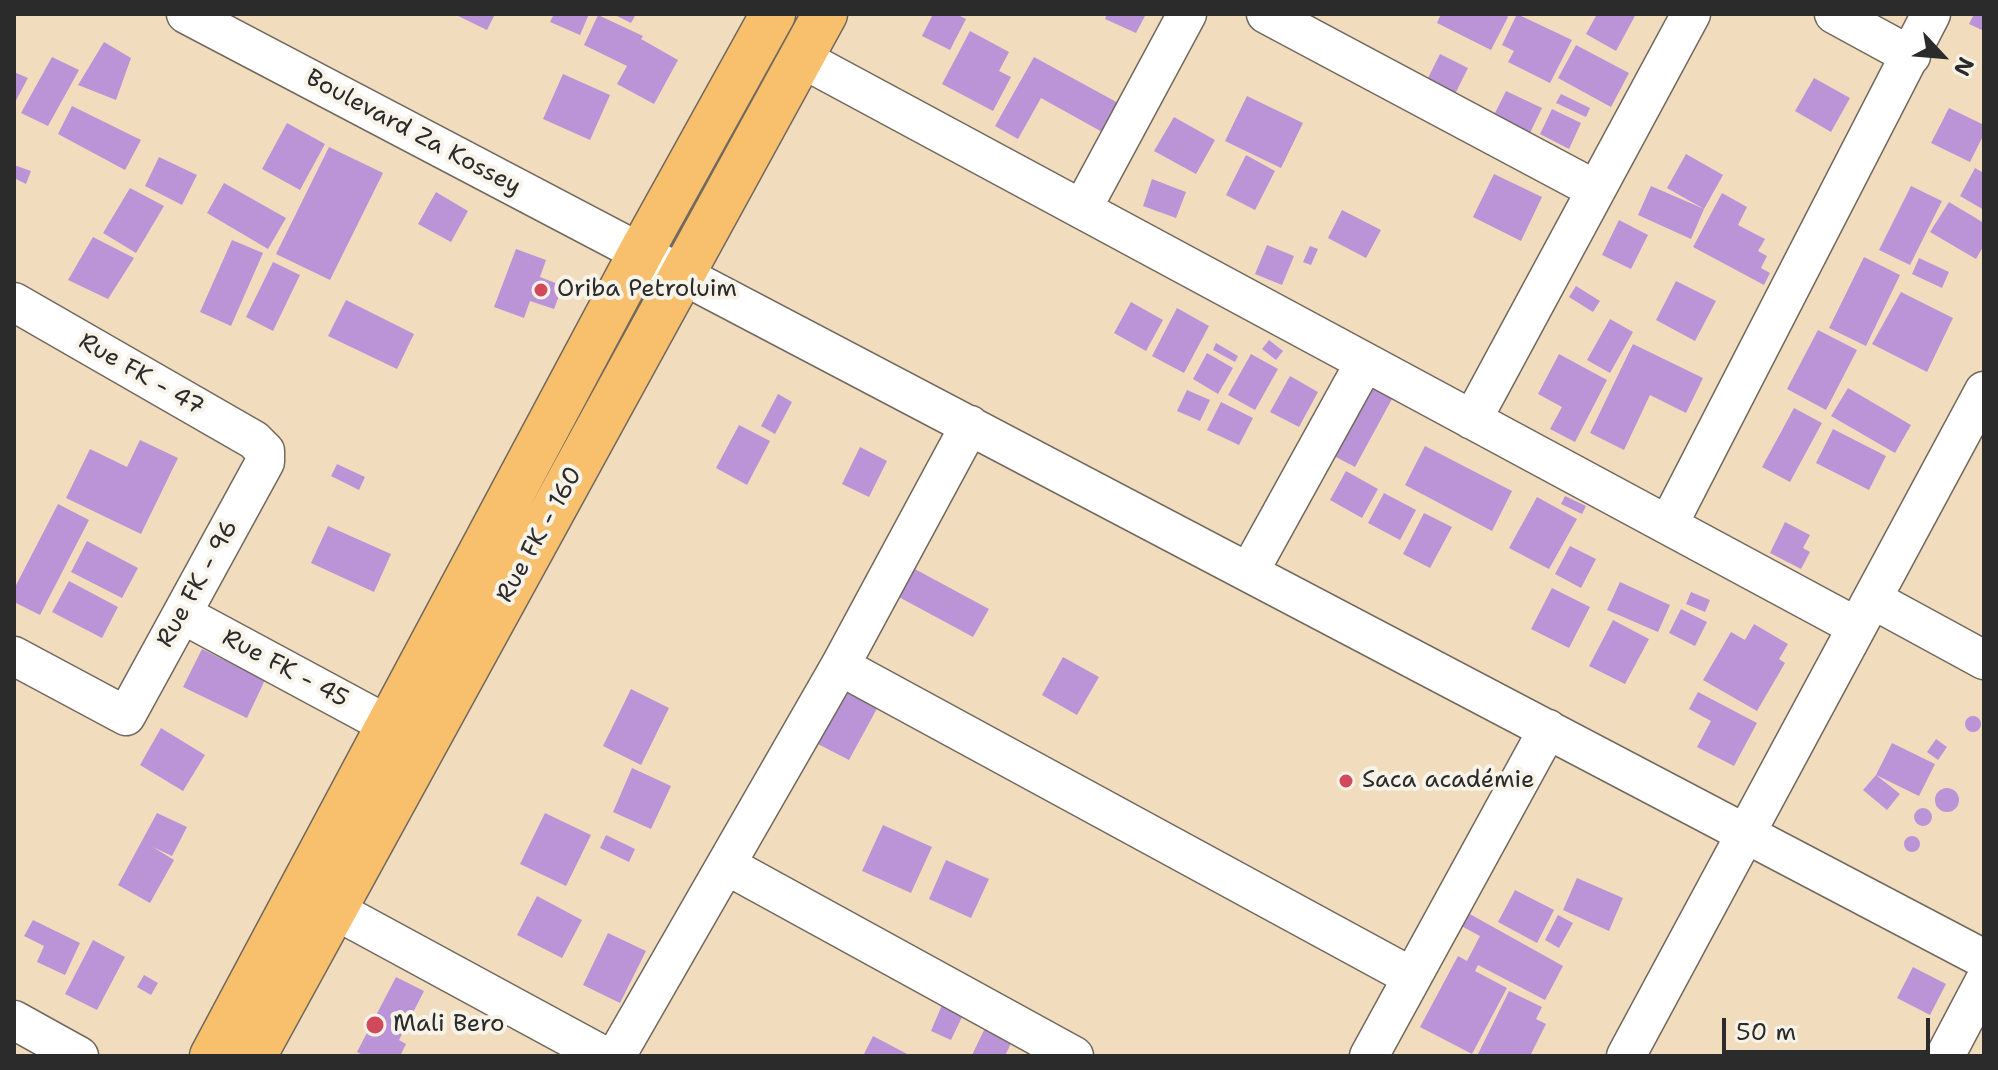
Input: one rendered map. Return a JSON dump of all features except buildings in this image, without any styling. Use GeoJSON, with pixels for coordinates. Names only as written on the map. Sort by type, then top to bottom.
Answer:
{"type":"FeatureCollection","features":[{"type":"Feature","properties":{"kind":"main road","name":"Rue FK - 160"},"geometry":{"type":"LineString","coordinates":[[212,1056],[641,252],[773,14]]}},
{"type":"Feature","properties":{"kind":"main road","name":"Rue FK - 160"},"geometry":{"type":"LineString","coordinates":[[254,1056],[825,14]]}},
{"type":"Feature","properties":{"kind":"street","name":"Boulevard Za Kossey"},"geometry":{"type":"LineString","coordinates":[[186,14],[1984,959]]}},
{"type":"Feature","properties":{"kind":"street"},"geometry":{"type":"LineString","coordinates":[[1082,209],[1187,14]]}},
{"type":"Feature","properties":{"kind":"street"},"geometry":{"type":"LineString","coordinates":[[1266,14],[1596,190]]}},
{"type":"Feature","properties":{"kind":"street"},"geometry":{"type":"LineString","coordinates":[[1472,420],[1691,14]]}},
{"type":"Feature","properties":{"kind":"street"},"geometry":{"type":"LineString","coordinates":[[1834,14],[1911,56]]}},
{"type":"Feature","properties":{"kind":"street"},"geometry":{"type":"LineString","coordinates":[[1668,525],[1931,14]]}},
{"type":"Feature","properties":{"kind":"street"},"geometry":{"type":"LineString","coordinates":[[801,58],[1668,525],[1864,613],[1984,660]]}},
{"type":"Feature","properties":{"kind":"street","name":"Rue FK - 47"},"geometry":{"type":"LineString","coordinates":[[14,302],[254,440],[265,451]]}},
{"type":"Feature","properties":{"kind":"street"},"geometry":{"type":"LineString","coordinates":[[1249,572],[1365,362]]}},
{"type":"Feature","properties":{"kind":"street"},"geometry":{"type":"LineString","coordinates":[[1626,1056],[1984,391]]}},
{"type":"Feature","properties":{"kind":"street"},"geometry":{"type":"LineString","coordinates":[[616,1056],[840,666],[970,425]]}},
{"type":"Feature","properties":{"kind":"street","name":"Rue FK - 96"},"geometry":{"type":"LineString","coordinates":[[14,656],[126,716],[265,462],[265,451]]}},
{"type":"Feature","properties":{"kind":"street","name":"Rue FK - 45"},"geometry":{"type":"LineString","coordinates":[[182,614],[388,725]]}},
{"type":"Feature","properties":{"kind":"street"},"geometry":{"type":"LineString","coordinates":[[840,666],[1412,977]]}},
{"type":"Feature","properties":{"kind":"street"},"geometry":{"type":"LineString","coordinates":[[1369,1056],[1548,729]]}},
{"type":"Feature","properties":{"kind":"street"},"geometry":{"type":"LineString","coordinates":[[726,865],[1074,1056]]}},
{"type":"Feature","properties":{"kind":"street"},"geometry":{"type":"LineString","coordinates":[[335,910],[604,1056]]}},
{"type":"Feature","properties":{"kind":"street"},"geometry":{"type":"LineString","coordinates":[[1945,1056],[1984,982]]}},
{"type":"Feature","properties":{"kind":"street"},"geometry":{"type":"LineString","coordinates":[[14,1020],[79,1056]]}},
{"type":"Feature","properties":{"kind":"place","name":"Oriba Petroluim"},"geometry":{"type":"Point","coordinates":[541,290]}},
{"type":"Feature","properties":{"kind":"place","name":"Saca académie"},"geometry":{"type":"Point","coordinates":[1346,781]}},
{"type":"Feature","properties":{"kind":"place","name":"Mali Bero"},"geometry":{"type":"Point","coordinates":[375,1025]}}]}
